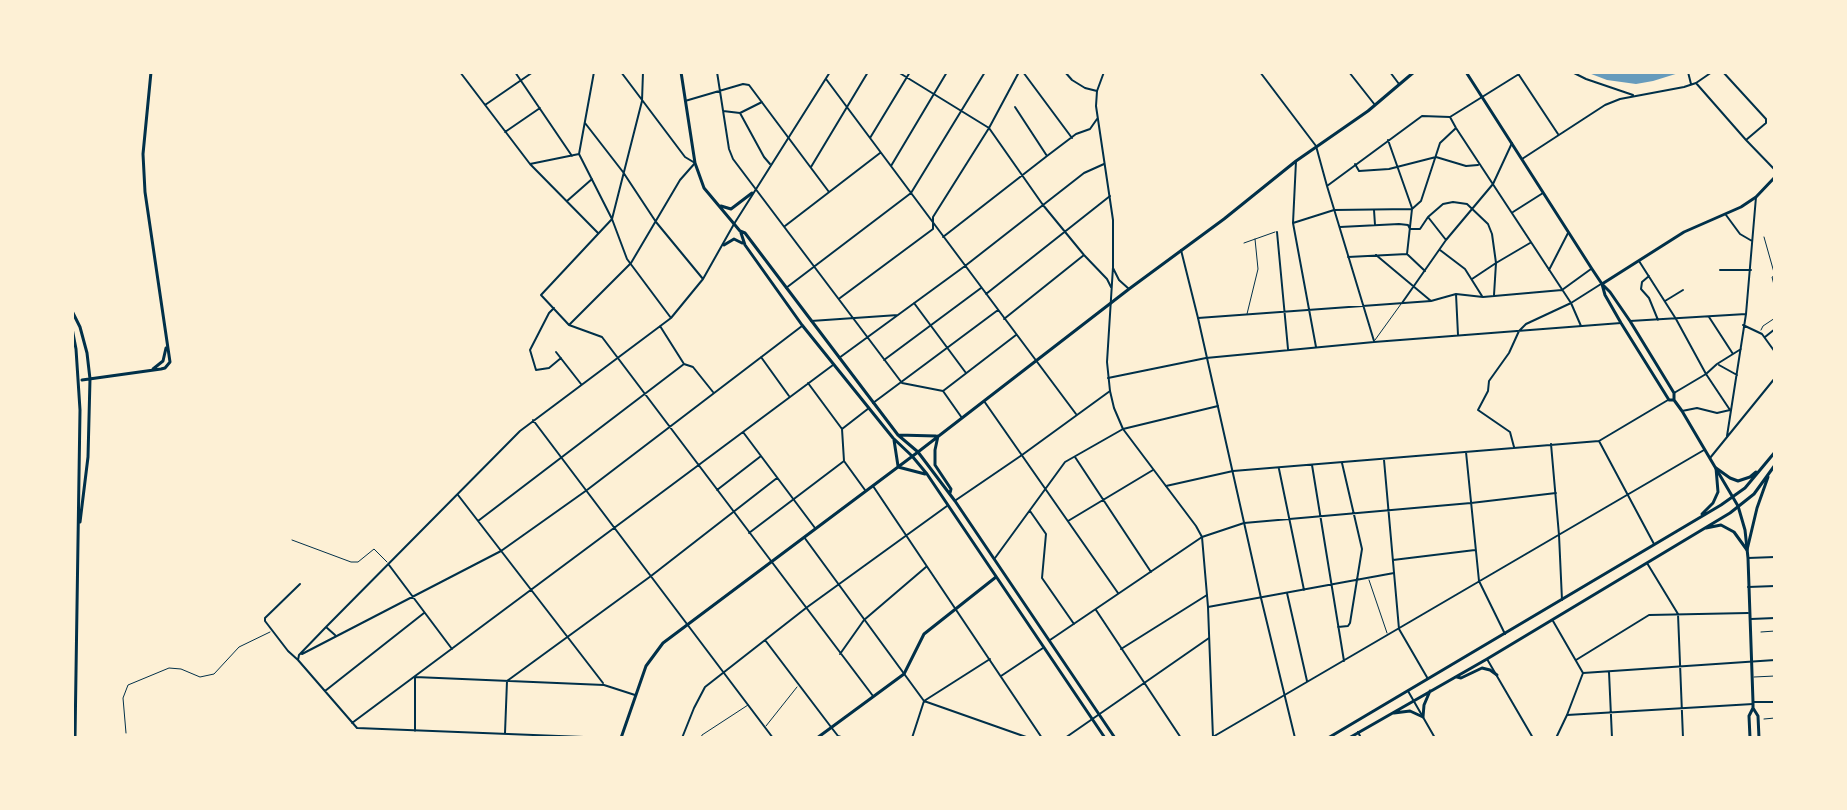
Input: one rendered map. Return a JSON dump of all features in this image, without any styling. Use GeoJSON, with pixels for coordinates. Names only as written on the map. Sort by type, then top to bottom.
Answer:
{"type":"FeatureCollection","features":[{"type":"Feature","properties":{"kind":"main road"},"geometry":{"type":"LineString","coordinates":[[82,380],[161,369],[168,365],[170,356],[147,203],[143,154],[151,72]]}},
{"type":"Feature","properties":{"kind":"main road"},"geometry":{"type":"LineString","coordinates":[[681,72],[695,163],[704,188],[740,231],[745,233],[898,435],[918,452],[955,501],[1114,738]]}},
{"type":"Feature","properties":{"kind":"main road"},"geometry":{"type":"LineString","coordinates":[[621,738],[646,666],[663,643],[1224,219],[1296,161],[1375,105],[1414,72]]}},
{"type":"Feature","properties":{"kind":"main road"},"geometry":{"type":"LineString","coordinates":[[1466,72],[1568,233],[1630,321],[1674,393],[1672,400]]}},
{"type":"Feature","properties":{"kind":"main road"},"geometry":{"type":"LineString","coordinates":[[1602,284],[1683,232],[1726,215],[1756,197],[1775,177]]}},
{"type":"Feature","properties":{"kind":"main road"},"geometry":{"type":"LineString","coordinates":[[718,205],[731,208],[752,193]]}},
{"type":"Feature","properties":{"kind":"main road"},"geometry":{"type":"LineString","coordinates":[[740,231],[744,245]]}},
{"type":"Feature","properties":{"kind":"main road"},"geometry":{"type":"LineString","coordinates":[[724,245],[734,239],[744,245],[802,325],[893,438],[927,474],[1105,738]]}},
{"type":"Feature","properties":{"kind":"main road"},"geometry":{"type":"LineString","coordinates":[[1602,284],[1605,295],[1621,323],[1672,400],[1682,411],[1738,506],[1745,530],[1748,558],[1748,613],[1753,705],[1749,716],[1750,738]]}},
{"type":"Feature","properties":{"kind":"main road"},"geometry":{"type":"LineString","coordinates":[[72,310],[80,327],[87,353],[90,379],[88,457],[78,542]]}},
{"type":"Feature","properties":{"kind":"main road"},"geometry":{"type":"LineString","coordinates":[[72,328],[78,359],[80,410],[75,738]]}},
{"type":"Feature","properties":{"kind":"main road"},"geometry":{"type":"LineString","coordinates":[[152,370],[163,361],[167,344]]}},
{"type":"Feature","properties":{"kind":"main road"},"geometry":{"type":"LineString","coordinates":[[72,387],[72,502]]}},
{"type":"Feature","properties":{"kind":"main road"},"geometry":{"type":"LineString","coordinates":[[898,435],[938,436]]}},
{"type":"Feature","properties":{"kind":"main road"},"geometry":{"type":"LineString","coordinates":[[938,436],[935,465],[951,489],[950,495]]}},
{"type":"Feature","properties":{"kind":"main road"},"geometry":{"type":"LineString","coordinates":[[893,438],[898,466]]}},
{"type":"Feature","properties":{"kind":"main road"},"geometry":{"type":"LineString","coordinates":[[1328,738],[1732,497],[1744,488],[1775,452]]}},
{"type":"Feature","properties":{"kind":"main road"},"geometry":{"type":"LineString","coordinates":[[1716,468],[1738,481],[1750,477],[1765,465]]}},
{"type":"Feature","properties":{"kind":"main road"},"geometry":{"type":"LineString","coordinates":[[1349,738],[1487,659],[1738,506],[1754,494],[1775,465]]}},
{"type":"Feature","properties":{"kind":"main road"},"geometry":{"type":"LineString","coordinates":[[898,466],[927,474]]}},
{"type":"Feature","properties":{"kind":"main road"},"geometry":{"type":"LineString","coordinates":[[1697,519],[1713,503],[1718,492],[1716,468]]}},
{"type":"Feature","properties":{"kind":"main road"},"geometry":{"type":"LineString","coordinates":[[1747,550],[1757,508],[1770,472]]}},
{"type":"Feature","properties":{"kind":"main road"},"geometry":{"type":"LineString","coordinates":[[1702,529],[1721,525],[1734,532],[1747,550]]}},
{"type":"Feature","properties":{"kind":"main road"},"geometry":{"type":"LineString","coordinates":[[817,738],[904,674],[924,634],[996,577]]}},
{"type":"Feature","properties":{"kind":"main road"},"geometry":{"type":"LineString","coordinates":[[1455,677],[1461,678],[1482,668],[1497,675]]}},
{"type":"Feature","properties":{"kind":"main road"},"geometry":{"type":"LineString","coordinates":[[1391,713],[1410,711],[1423,717],[1424,704],[1431,690]]}},
{"type":"Feature","properties":{"kind":"main road"},"geometry":{"type":"LineString","coordinates":[[1753,705],[1758,716],[1759,738]]}},
{"type":"Feature","properties":{"kind":"street"},"geometry":{"type":"LineString","coordinates":[[460,72],[504,133],[530,164],[599,234]]}},
{"type":"Feature","properties":{"kind":"street"},"geometry":{"type":"LineString","coordinates":[[515,72],[572,156]]}},
{"type":"Feature","properties":{"kind":"street"},"geometry":{"type":"LineString","coordinates":[[485,105],[533,72]]}},
{"type":"Feature","properties":{"kind":"street"},"geometry":{"type":"LineString","coordinates":[[594,72],[579,154],[612,219],[627,259],[671,318]]}},
{"type":"Feature","properties":{"kind":"street"},"geometry":{"type":"LineString","coordinates":[[569,325],[631,263],[680,180],[695,163],[685,157],[621,72]]}},
{"type":"Feature","properties":{"kind":"street"},"geometry":{"type":"LineString","coordinates":[[643,72],[642,101],[612,219],[541,295],[569,325],[602,337],[873,696]]}},
{"type":"Feature","properties":{"kind":"street"},"geometry":{"type":"LineString","coordinates":[[717,72],[729,148],[733,159],[902,383],[943,392],[962,418]]}},
{"type":"Feature","properties":{"kind":"street"},"geometry":{"type":"LineString","coordinates":[[298,660],[299,655],[326,627],[533,420],[671,318],[704,279],[755,188],[830,72]]}},
{"type":"Feature","properties":{"kind":"street"},"geometry":{"type":"LineString","coordinates":[[812,167],[868,72]]}},
{"type":"Feature","properties":{"kind":"street"},"geometry":{"type":"LineString","coordinates":[[898,72],[989,128],[1043,205],[1111,286]]}},
{"type":"Feature","properties":{"kind":"street"},"geometry":{"type":"LineString","coordinates":[[870,138],[910,72]]}},
{"type":"Feature","properties":{"kind":"street"},"geometry":{"type":"LineString","coordinates":[[891,166],[947,72]]}},
{"type":"Feature","properties":{"kind":"street"},"geometry":{"type":"LineString","coordinates":[[786,288],[911,193],[985,72]]}},
{"type":"Feature","properties":{"kind":"street"},"geometry":{"type":"LineString","coordinates":[[839,298],[933,229],[933,217],[1021,72],[1072,138]]}},
{"type":"Feature","properties":{"kind":"street"},"geometry":{"type":"LineString","coordinates":[[1065,72],[1072,80],[1085,88],[1097,91]]}},
{"type":"Feature","properties":{"kind":"street"},"geometry":{"type":"LineString","coordinates":[[1104,72],[1097,91],[1097,119],[1113,220],[1113,267],[1107,362],[1110,391],[1123,429],[1202,537],[1208,607],[1212,738],[1704,450]]}},
{"type":"Feature","properties":{"kind":"street"},"geometry":{"type":"LineString","coordinates":[[1260,72],[1316,146],[1374,342]]}},
{"type":"Feature","properties":{"kind":"street"},"geometry":{"type":"LineString","coordinates":[[1349,72],[1375,105]]}},
{"type":"Feature","properties":{"kind":"street"},"geometry":{"type":"LineString","coordinates":[[1390,72],[1400,84]]}},
{"type":"Feature","properties":{"kind":"street"},"geometry":{"type":"LineString","coordinates":[[1572,72],[1586,80],[1636,96]]}},
{"type":"Feature","properties":{"kind":"street"},"geometry":{"type":"LineString","coordinates":[[1688,72],[1691,85]]}},
{"type":"Feature","properties":{"kind":"street"},"geometry":{"type":"LineString","coordinates":[[1522,159],[1605,105],[1691,85],[1712,72]]}},
{"type":"Feature","properties":{"kind":"street"},"geometry":{"type":"LineString","coordinates":[[1723,72],[1767,121],[1746,140]]}},
{"type":"Feature","properties":{"kind":"street"},"geometry":{"type":"LineString","coordinates":[[1327,186],[1422,116],[1450,117],[1518,73],[1558,134]]}},
{"type":"Feature","properties":{"kind":"street"},"geometry":{"type":"LineString","coordinates":[[826,79],[1076,414]]}},
{"type":"Feature","properties":{"kind":"street"},"geometry":{"type":"LineString","coordinates":[[1696,83],[1775,170]]}},
{"type":"Feature","properties":{"kind":"street"},"geometry":{"type":"LineString","coordinates":[[685,101],[719,90],[743,84],[749,85],[829,192]]}},
{"type":"Feature","properties":{"kind":"street"},"geometry":{"type":"LineString","coordinates":[[723,111],[740,113],[762,102]]}},
{"type":"Feature","properties":{"kind":"street"},"geometry":{"type":"LineString","coordinates":[[1015,107],[1047,156]]}},
{"type":"Feature","properties":{"kind":"street"},"geometry":{"type":"LineString","coordinates":[[504,133],[540,108]]}},
{"type":"Feature","properties":{"kind":"street"},"geometry":{"type":"LineString","coordinates":[[740,113],[770,164]]}},
{"type":"Feature","properties":{"kind":"street"},"geometry":{"type":"LineString","coordinates":[[1450,117],[1548,271],[1571,303],[1581,326]]}},
{"type":"Feature","properties":{"kind":"street"},"geometry":{"type":"LineString","coordinates":[[943,237],[1047,156],[1072,138],[1090,129],[1097,119]]}},
{"type":"Feature","properties":{"kind":"street"},"geometry":{"type":"LineString","coordinates":[[585,123],[623,172],[656,222],[704,279]]}},
{"type":"Feature","properties":{"kind":"street"},"geometry":{"type":"LineString","coordinates":[[1293,223],[1334,210],[1412,209],[1421,201],[1440,143],[1456,128]]}},
{"type":"Feature","properties":{"kind":"street"},"geometry":{"type":"LineString","coordinates":[[1388,140],[1412,209],[1407,254]]}},
{"type":"Feature","properties":{"kind":"street"},"geometry":{"type":"LineString","coordinates":[[1402,303],[1446,240],[1493,184],[1512,143]]}},
{"type":"Feature","properties":{"kind":"street"},"geometry":{"type":"LineString","coordinates":[[784,226],[880,152]]}},
{"type":"Feature","properties":{"kind":"street"},"geometry":{"type":"LineString","coordinates":[[530,164],[579,154]]}},
{"type":"Feature","properties":{"kind":"street"},"geometry":{"type":"LineString","coordinates":[[1355,164],[1359,171],[1398,168],[1436,157],[1466,166],[1480,164]]}},
{"type":"Feature","properties":{"kind":"street"},"geometry":{"type":"LineString","coordinates":[[1296,161],[1293,223],[1316,347]]}},
{"type":"Feature","properties":{"kind":"street"},"geometry":{"type":"LineString","coordinates":[[839,358],[965,266],[1084,173],[1104,164]]}},
{"type":"Feature","properties":{"kind":"street"},"geometry":{"type":"LineString","coordinates":[[567,201],[592,179]]}},
{"type":"Feature","properties":{"kind":"street"},"geometry":{"type":"LineString","coordinates":[[1512,213],[1543,193]]}},
{"type":"Feature","properties":{"kind":"street"},"geometry":{"type":"LineString","coordinates":[[986,294],[1110,196]]}},
{"type":"Feature","properties":{"kind":"street"},"geometry":{"type":"LineString","coordinates":[[1727,436],[1746,314],[1756,197]]}},
{"type":"Feature","properties":{"kind":"street"},"geometry":{"type":"LineString","coordinates":[[1339,227],[1408,225],[1410,229],[1420,229],[1428,217],[1443,204],[1453,202],[1467,204],[1488,224],[1492,234],[1496,263],[1494,296]]}},
{"type":"Feature","properties":{"kind":"street"},"geometry":{"type":"LineString","coordinates":[[1374,209],[1375,225]]}},
{"type":"Feature","properties":{"kind":"street"},"geometry":{"type":"LineString","coordinates":[[1726,215],[1740,234],[1752,241]]}},
{"type":"Feature","properties":{"kind":"street"},"geometry":{"type":"LineString","coordinates":[[1428,217],[1446,240]]}},
{"type":"Feature","properties":{"kind":"street"},"geometry":{"type":"LineString","coordinates":[[1277,232],[1288,350]]}},
{"type":"Feature","properties":{"kind":"street"},"geometry":{"type":"LineString","coordinates":[[1548,271],[1568,233]]}},
{"type":"Feature","properties":{"kind":"street"},"geometry":{"type":"LineString","coordinates":[[1472,279],[1530,243]]}},
{"type":"Feature","properties":{"kind":"street"},"geometry":{"type":"LineString","coordinates":[[1180,250],[1198,318],[1295,738]]}},
{"type":"Feature","properties":{"kind":"street"},"geometry":{"type":"LineString","coordinates":[[1440,250],[1465,269],[1483,297]]}},
{"type":"Feature","properties":{"kind":"street"},"geometry":{"type":"LineString","coordinates":[[1348,257],[1407,254],[1425,271]]}},
{"type":"Feature","properties":{"kind":"street"},"geometry":{"type":"LineString","coordinates":[[1004,319],[1084,255]]}},
{"type":"Feature","properties":{"kind":"street"},"geometry":{"type":"LineString","coordinates":[[1376,255],[1431,301]]}},
{"type":"Feature","properties":{"kind":"street"},"geometry":{"type":"LineString","coordinates":[[1639,261],[1730,410]]}},
{"type":"Feature","properties":{"kind":"street"},"geometry":{"type":"LineString","coordinates":[[1113,267],[1119,280],[1129,289]]}},
{"type":"Feature","properties":{"kind":"street"},"geometry":{"type":"LineString","coordinates":[[1198,318],[1431,301],[1456,294],[1483,297],[1562,290],[1592,269]]}},
{"type":"Feature","properties":{"kind":"street"},"geometry":{"type":"LineString","coordinates":[[1720,270],[1751,270]]}},
{"type":"Feature","properties":{"kind":"street"},"geometry":{"type":"LineString","coordinates":[[1649,276],[1642,282],[1641,289],[1649,298],[1658,320]]}},
{"type":"Feature","properties":{"kind":"street"},"geometry":{"type":"LineString","coordinates":[[1514,447],[1510,432],[1478,410],[1488,391],[1489,381],[1509,353],[1519,331],[1526,324],[1571,303],[1602,284]]}},
{"type":"Feature","properties":{"kind":"street"},"geometry":{"type":"LineString","coordinates":[[884,360],[981,288]]}},
{"type":"Feature","properties":{"kind":"street"},"geometry":{"type":"LineString","coordinates":[[1665,301],[1683,290]]}},
{"type":"Feature","properties":{"kind":"street"},"geometry":{"type":"LineString","coordinates":[[1456,294],[1458,335]]}},
{"type":"Feature","properties":{"kind":"street"},"geometry":{"type":"LineString","coordinates":[[914,303],[967,373]]}},
{"type":"Feature","properties":{"kind":"street"},"geometry":{"type":"LineString","coordinates":[[554,308],[549,313],[530,350],[536,370],[549,368],[561,358]]}},
{"type":"Feature","properties":{"kind":"street"},"geometry":{"type":"LineString","coordinates":[[873,403],[998,310]]}},
{"type":"Feature","properties":{"kind":"street"},"geometry":{"type":"LineString","coordinates":[[1630,321],[1746,314]]}},
{"type":"Feature","properties":{"kind":"street"},"geometry":{"type":"LineString","coordinates":[[811,321],[898,315]]}},
{"type":"Feature","properties":{"kind":"street"},"geometry":{"type":"LineString","coordinates":[[1709,317],[1733,354]]}},
{"type":"Feature","properties":{"kind":"street"},"geometry":{"type":"LineString","coordinates":[[1108,378],[1206,358],[1374,342],[1621,323]]}},
{"type":"Feature","properties":{"kind":"street"},"geometry":{"type":"LineString","coordinates":[[299,655],[501,551],[586,490],[802,325]]}},
{"type":"Feature","properties":{"kind":"street"},"geometry":{"type":"LineString","coordinates":[[1743,325],[1765,337],[1775,352]]}},
{"type":"Feature","properties":{"kind":"street"},"geometry":{"type":"LineString","coordinates":[[660,326],[684,364],[693,367],[713,392]]}},
{"type":"Feature","properties":{"kind":"street"},"geometry":{"type":"LineString","coordinates":[[1765,337],[1775,329]]}},
{"type":"Feature","properties":{"kind":"street"},"geometry":{"type":"LineString","coordinates":[[943,392],[1016,335]]}},
{"type":"Feature","properties":{"kind":"street"},"geometry":{"type":"LineString","coordinates":[[1674,393],[1741,350]]}},
{"type":"Feature","properties":{"kind":"street"},"geometry":{"type":"LineString","coordinates":[[556,352],[581,384]]}},
{"type":"Feature","properties":{"kind":"street"},"geometry":{"type":"LineString","coordinates":[[761,357],[790,397]]}},
{"type":"Feature","properties":{"kind":"street"},"geometry":{"type":"LineString","coordinates":[[478,521],[684,364]]}},
{"type":"Feature","properties":{"kind":"street"},"geometry":{"type":"LineString","coordinates":[[352,723],[835,364]]}},
{"type":"Feature","properties":{"kind":"street"},"geometry":{"type":"LineString","coordinates":[[1717,364],[1737,375]]}},
{"type":"Feature","properties":{"kind":"street"},"geometry":{"type":"LineString","coordinates":[[1710,458],[1775,378]]}},
{"type":"Feature","properties":{"kind":"street"},"geometry":{"type":"LineString","coordinates":[[808,383],[842,429],[844,460],[866,491]]}},
{"type":"Feature","properties":{"kind":"street"},"geometry":{"type":"LineString","coordinates":[[955,501],[1110,391]]}},
{"type":"Feature","properties":{"kind":"street"},"geometry":{"type":"LineString","coordinates":[[1166,486],[1233,471],[1599,441],[1672,400]]}},
{"type":"Feature","properties":{"kind":"street"},"geometry":{"type":"LineString","coordinates":[[984,401],[1118,594]]}},
{"type":"Feature","properties":{"kind":"street"},"geometry":{"type":"LineString","coordinates":[[994,558],[1065,462],[1123,429],[1218,406]]}},
{"type":"Feature","properties":{"kind":"street"},"geometry":{"type":"LineString","coordinates":[[842,429],[870,408]]}},
{"type":"Feature","properties":{"kind":"street"},"geometry":{"type":"LineString","coordinates":[[1682,411],[1697,408],[1717,413],[1730,410]]}},
{"type":"Feature","properties":{"kind":"street"},"geometry":{"type":"LineString","coordinates":[[533,420],[773,738]]}},
{"type":"Feature","properties":{"kind":"street"},"geometry":{"type":"LineString","coordinates":[[743,432],[815,528]]}},
{"type":"Feature","properties":{"kind":"street"},"geometry":{"type":"LineString","coordinates":[[1599,441],[1654,544]]}},
{"type":"Feature","properties":{"kind":"street"},"geometry":{"type":"LineString","coordinates":[[1551,444],[1562,600]]}},
{"type":"Feature","properties":{"kind":"street"},"geometry":{"type":"LineString","coordinates":[[1466,452],[1479,581],[1505,634]]}},
{"type":"Feature","properties":{"kind":"street"},"geometry":{"type":"LineString","coordinates":[[717,490],[761,456]]}},
{"type":"Feature","properties":{"kind":"street"},"geometry":{"type":"LineString","coordinates":[[1075,457],[1151,572]]}},
{"type":"Feature","properties":{"kind":"street"},"geometry":{"type":"LineString","coordinates":[[749,533],[844,460]]}},
{"type":"Feature","properties":{"kind":"street"},"geometry":{"type":"LineString","coordinates":[[1384,460],[1399,629],[1428,679]]}},
{"type":"Feature","properties":{"kind":"street"},"geometry":{"type":"LineString","coordinates":[[1338,627],[1348,626],[1350,622],[1362,549],[1342,463]]}},
{"type":"Feature","properties":{"kind":"street"},"geometry":{"type":"LineString","coordinates":[[1312,465],[1344,661]]}},
{"type":"Feature","properties":{"kind":"street"},"geometry":{"type":"LineString","coordinates":[[1279,468],[1304,590]]}},
{"type":"Feature","properties":{"kind":"street"},"geometry":{"type":"LineString","coordinates":[[1068,521],[1153,470]]}},
{"type":"Feature","properties":{"kind":"street"},"geometry":{"type":"LineString","coordinates":[[507,681],[651,576],[777,478]]}},
{"type":"Feature","properties":{"kind":"street"},"geometry":{"type":"LineString","coordinates":[[873,486],[1042,738]]}},
{"type":"Feature","properties":{"kind":"street"},"geometry":{"type":"LineString","coordinates":[[1050,640],[1202,537],[1244,523],[1471,503],[1556,493]]}},
{"type":"Feature","properties":{"kind":"street"},"geometry":{"type":"LineString","coordinates":[[458,495],[604,685]]}},
{"type":"Feature","properties":{"kind":"street"},"geometry":{"type":"LineString","coordinates":[[682,738],[705,687],[806,608],[948,506]]}},
{"type":"Feature","properties":{"kind":"street"},"geometry":{"type":"LineString","coordinates":[[1029,511],[1046,534],[1042,578],[1074,624]]}},
{"type":"Feature","properties":{"kind":"street"},"geometry":{"type":"LineString","coordinates":[[804,537],[924,701],[1029,738]]}},
{"type":"Feature","properties":{"kind":"street"},"geometry":{"type":"LineString","coordinates":[[1393,560],[1475,550]]}},
{"type":"Feature","properties":{"kind":"street"},"geometry":{"type":"LineString","coordinates":[[1748,558],[1775,557]]}},
{"type":"Feature","properties":{"kind":"street"},"geometry":{"type":"LineString","coordinates":[[1647,563],[1678,614],[1683,738]]}},
{"type":"Feature","properties":{"kind":"street"},"geometry":{"type":"LineString","coordinates":[[389,564],[452,649]]}},
{"type":"Feature","properties":{"kind":"street"},"geometry":{"type":"LineString","coordinates":[[840,654],[864,620],[927,566]]}},
{"type":"Feature","properties":{"kind":"street"},"geometry":{"type":"LineString","coordinates":[[1208,607],[1394,573]]}},
{"type":"Feature","properties":{"kind":"street"},"geometry":{"type":"LineString","coordinates":[[300,584],[265,618],[265,621],[288,651],[357,728],[609,738]]}},
{"type":"Feature","properties":{"kind":"street"},"geometry":{"type":"LineString","coordinates":[[1748,587],[1775,586]]}},
{"type":"Feature","properties":{"kind":"street"},"geometry":{"type":"LineString","coordinates":[[1287,593],[1308,682]]}},
{"type":"Feature","properties":{"kind":"street"},"geometry":{"type":"LineString","coordinates":[[1121,649],[1207,595]]}},
{"type":"Feature","properties":{"kind":"street"},"geometry":{"type":"LineString","coordinates":[[1096,610],[1180,738]]}},
{"type":"Feature","properties":{"kind":"street"},"geometry":{"type":"LineString","coordinates":[[324,691],[424,613]]}},
{"type":"Feature","properties":{"kind":"street"},"geometry":{"type":"LineString","coordinates":[[1576,660],[1649,615],[1748,613]]}},
{"type":"Feature","properties":{"kind":"street"},"geometry":{"type":"LineString","coordinates":[[1552,618],[1583,673],[1556,738]]}},
{"type":"Feature","properties":{"kind":"street"},"geometry":{"type":"LineString","coordinates":[[1749,619],[1775,618]]}},
{"type":"Feature","properties":{"kind":"street"},"geometry":{"type":"LineString","coordinates":[[326,627],[335,635]]}},
{"type":"Feature","properties":{"kind":"street"},"geometry":{"type":"LineString","coordinates":[[1065,738],[1209,638]]}},
{"type":"Feature","properties":{"kind":"street"},"geometry":{"type":"LineString","coordinates":[[765,640],[831,728],[838,736],[844,738]]}},
{"type":"Feature","properties":{"kind":"street"},"geometry":{"type":"LineString","coordinates":[[1001,676],[1043,648]]}},
{"type":"Feature","properties":{"kind":"street"},"geometry":{"type":"LineString","coordinates":[[912,738],[924,701],[990,658]]}},
{"type":"Feature","properties":{"kind":"street"},"geometry":{"type":"LineString","coordinates":[[1487,659],[1533,738]]}},
{"type":"Feature","properties":{"kind":"street"},"geometry":{"type":"LineString","coordinates":[[1583,673],[1775,660]]}},
{"type":"Feature","properties":{"kind":"street"},"geometry":{"type":"LineString","coordinates":[[1609,671],[1612,738]]}},
{"type":"Feature","properties":{"kind":"street"},"geometry":{"type":"LineString","coordinates":[[415,677],[604,685],[635,695]]}},
{"type":"Feature","properties":{"kind":"street"},"geometry":{"type":"LineString","coordinates":[[415,677],[415,731]]}},
{"type":"Feature","properties":{"kind":"street"},"geometry":{"type":"LineString","coordinates":[[505,734],[507,681]]}},
{"type":"Feature","properties":{"kind":"street"},"geometry":{"type":"LineString","coordinates":[[1408,691],[1435,738]]}},
{"type":"Feature","properties":{"kind":"street"},"geometry":{"type":"LineString","coordinates":[[1567,715],[1775,702]]}},
{"type":"Feature","properties":{"kind":"street"},"geometry":{"type":"LineString","coordinates":[[1358,732],[1361,738]]}},
{"type":"Feature","properties":{"kind":"lane"},"geometry":{"type":"LineString","coordinates":[[1244,243],[1277,232]]}},
{"type":"Feature","properties":{"kind":"lane"},"geometry":{"type":"LineString","coordinates":[[1764,237],[1775,276],[1772,277],[1775,290]]}},
{"type":"Feature","properties":{"kind":"lane"},"geometry":{"type":"LineString","coordinates":[[1246,315],[1258,269],[1255,239]]}},
{"type":"Feature","properties":{"kind":"lane"},"geometry":{"type":"LineString","coordinates":[[1374,342],[1402,303]]}},
{"type":"Feature","properties":{"kind":"lane"},"geometry":{"type":"LineString","coordinates":[[1759,333],[1763,326],[1775,318]]}},
{"type":"Feature","properties":{"kind":"lane"},"geometry":{"type":"LineString","coordinates":[[292,540],[351,562],[358,562],[374,549],[389,564]]}},
{"type":"Feature","properties":{"kind":"lane"},"geometry":{"type":"LineString","coordinates":[[1368,578],[1388,635]]}},
{"type":"Feature","properties":{"kind":"lane"},"geometry":{"type":"LineString","coordinates":[[126,733],[123,698],[128,685],[169,668],[181,669],[200,677],[214,674],[239,647],[272,631]]}},
{"type":"Feature","properties":{"kind":"lane"},"geometry":{"type":"LineString","coordinates":[[1761,632],[1775,632]]}},
{"type":"Feature","properties":{"kind":"lane"},"geometry":{"type":"LineString","coordinates":[[1752,677],[1775,676]]}},
{"type":"Feature","properties":{"kind":"lane"},"geometry":{"type":"LineString","coordinates":[[765,727],[798,686]]}},
{"type":"Feature","properties":{"kind":"lane"},"geometry":{"type":"LineString","coordinates":[[701,738],[702,735],[748,704]]}},
{"type":"Feature","properties":{"kind":"lane"},"geometry":{"type":"LineString","coordinates":[[1764,718],[1775,718]]}},
{"type":"Feature","properties":{"kind":"water"},"geometry":{"type":"Polygon","coordinates":[[[1586,72],[1682,72],[1636,84],[1607,80],[1586,72]]]}}]}
